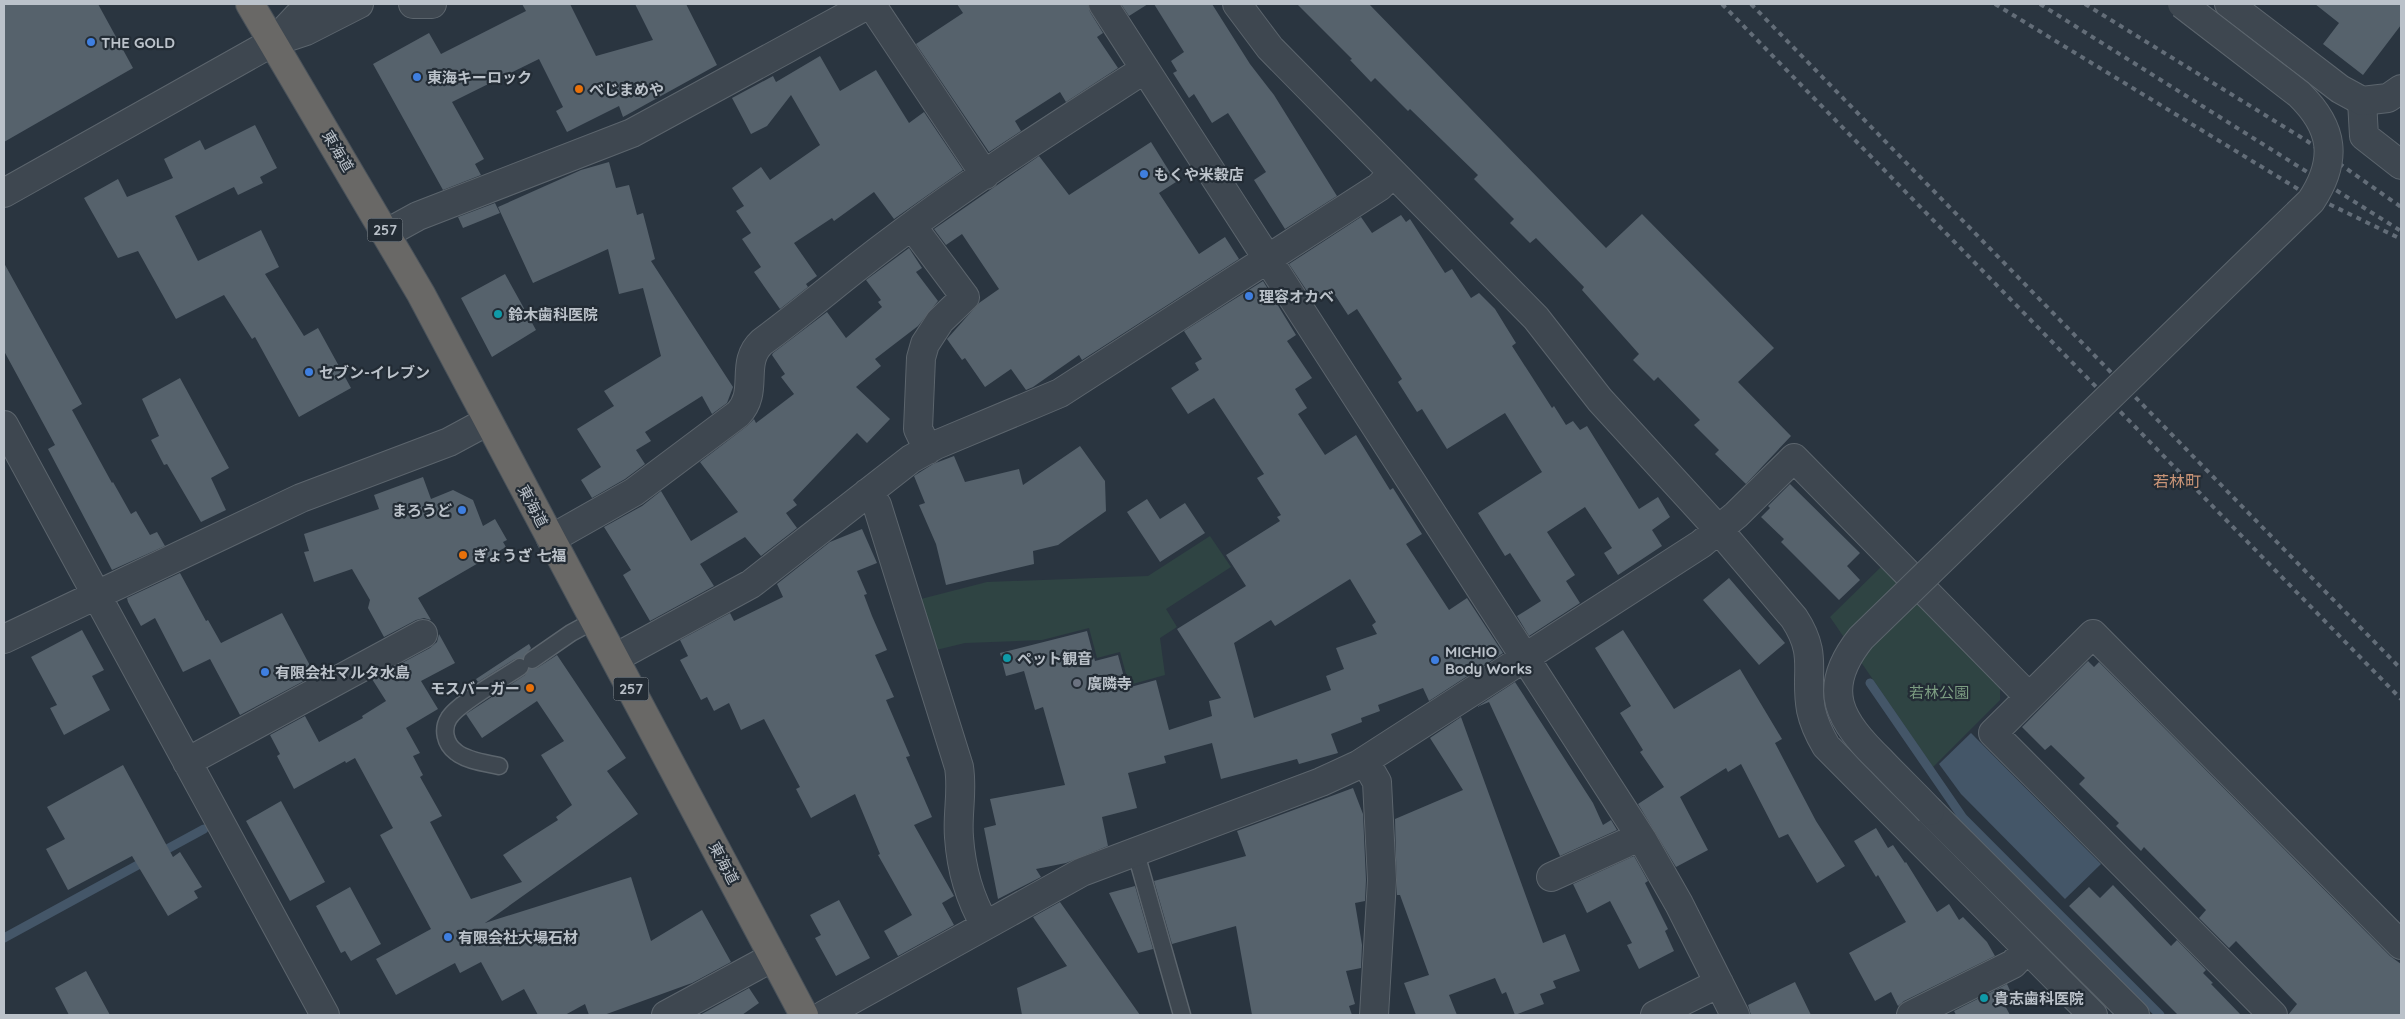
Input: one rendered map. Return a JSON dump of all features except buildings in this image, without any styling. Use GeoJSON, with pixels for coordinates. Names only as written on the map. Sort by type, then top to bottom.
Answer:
{"type":"FeatureCollection","features":[{"type":"Feature","properties":{"kind":"highway","name":"東海道"},"geometry":{"type":"LineString","coordinates":[[250,4],[387,233],[804,1015]]}},
{"type":"Feature","properties":{"kind":"street"},"geometry":{"type":"LineString","coordinates":[[273,42],[297,17],[313,4]]}},
{"type":"Feature","properties":{"kind":"street"},"geometry":{"type":"LineString","coordinates":[[4,193],[273,42],[306,31],[359,4]]}},
{"type":"Feature","properties":{"kind":"street"},"geometry":{"type":"LineString","coordinates":[[413,4],[432,4]]}},
{"type":"Feature","properties":{"kind":"street"},"geometry":{"type":"LineString","coordinates":[[387,233],[418,216],[632,133],[870,4],[986,175]]}},
{"type":"Feature","properties":{"kind":"street"},"geometry":{"type":"LineString","coordinates":[[1103,4],[1639,834],[1671,890],[1735,1015]]}},
{"type":"Feature","properties":{"kind":"street"},"geometry":{"type":"LineString","coordinates":[[1237,4],[1270,48],[1536,318],[1600,400],[1718,530],[1794,618],[1804,632],[1809,649],[1811,710],[1816,729],[1826,746],[2092,1015]]}},
{"type":"Feature","properties":{"kind":"street"},"geometry":{"type":"LineString","coordinates":[[2135,1015],[1851,730],[1842,712],[1838,692],[1841,672],[1848,654],[1868,631],[2311,201],[2322,184],[2328,165],[2329,145],[2324,125],[2313,108],[2299,94],[2182,4]]}},
{"type":"Feature","properties":{"kind":"street"},"geometry":{"type":"LineString","coordinates":[[2229,4],[2340,89],[2362,102],[2388,98],[2401,89]]}},
{"type":"Feature","properties":{"kind":"street"},"geometry":{"type":"LineString","coordinates":[[551,540],[634,492],[738,414],[748,398],[750,357],[755,348],[912,226],[1145,69]]}},
{"type":"Feature","properties":{"kind":"street"},"geometry":{"type":"LineString","coordinates":[[2362,102],[2364,136],[2401,165]]}},
{"type":"Feature","properties":{"kind":"street"},"geometry":{"type":"LineString","coordinates":[[615,658],[727,599],[751,584],[900,467],[928,450],[1060,392],[1379,187],[1393,173]]}},
{"type":"Feature","properties":{"kind":"street"},"geometry":{"type":"LineString","coordinates":[[912,226],[966,297],[931,332],[922,358],[918,429],[928,450]]}},
{"type":"Feature","properties":{"kind":"street"},"geometry":{"type":"LineString","coordinates":[[4,639],[301,498],[450,442],[488,421]]}},
{"type":"Feature","properties":{"kind":"street"},"geometry":{"type":"LineString","coordinates":[[4,425],[325,1015]]}},
{"type":"Feature","properties":{"kind":"street"},"geometry":{"type":"LineString","coordinates":[[824,1015],[1069,879],[1135,850],[1321,782],[1365,761],[1702,544],[1794,458],[2029,697]]}},
{"type":"Feature","properties":{"kind":"street"},"geometry":{"type":"LineString","coordinates":[[867,493],[877,506],[955,751],[961,783],[959,836],[974,905],[985,926]]}},
{"type":"Feature","properties":{"kind":"street"},"geometry":{"type":"LineString","coordinates":[[187,762],[423,634]]}},
{"type":"Feature","properties":{"kind":"street"},"geometry":{"type":"LineString","coordinates":[[2273,1015],[1993,733],[2093,634],[2401,945]]}},
{"type":"Feature","properties":{"kind":"street"},"geometry":{"type":"LineString","coordinates":[[1365,761],[1377,782],[1382,880],[1374,1015]]}},
{"type":"Feature","properties":{"kind":"street"},"geometry":{"type":"LineString","coordinates":[[1551,877],[1624,844],[1639,834]]}},
{"type":"Feature","properties":{"kind":"street"},"geometry":{"type":"LineString","coordinates":[[1911,1015],[2013,964],[2027,950]]}},
{"type":"Feature","properties":{"kind":"street"},"geometry":{"type":"LineString","coordinates":[[666,1015],[773,957]]}},
{"type":"Feature","properties":{"kind":"street"},"geometry":{"type":"LineString","coordinates":[[1655,1015],[1719,983]]}},
{"type":"Feature","properties":{"kind":"lane"},"geometry":{"type":"LineString","coordinates":[[499,766],[456,753],[449,746],[445,728],[454,711],[570,633],[595,620]]}},
{"type":"Feature","properties":{"kind":"lane"},"geometry":{"type":"LineString","coordinates":[[1135,850],[1182,1015]]}},
{"type":"Feature","properties":{"kind":"green space"},"geometry":{"type":"Polygon","coordinates":[[[1210,536],[1231,567],[1166,609],[1177,627],[1160,638],[1165,675],[1129,685],[1120,652],[1097,658],[1089,628],[1042,640],[965,643],[932,651],[917,600],[987,582],[1148,576],[1210,536]]]}},
{"type":"Feature","properties":{"kind":"green space","name":"若林公園"},"geometry":{"type":"Polygon","coordinates":[[[1882,566],[2000,687],[2000,700],[1933,767],[1830,617],[1882,566]]]}},
{"type":"Feature","properties":{"kind":"water"},"geometry":{"type":"Polygon","coordinates":[[[1971,733],[2101,864],[2065,899],[1961,794],[1939,764],[1971,733]]]}},
{"type":"Feature","properties":{"kind":"waterway"},"geometry":{"type":"LineString","coordinates":[[1870,683],[1963,818],[2160,1015]]}},
{"type":"Feature","properties":{"kind":"waterway"},"geometry":{"type":"LineString","coordinates":[[158,854],[204,829]]}},
{"type":"Feature","properties":{"kind":"waterway"},"geometry":{"type":"LineString","coordinates":[[4,938],[147,860]]}},
{"type":"Feature","properties":{"kind":"railway"},"geometry":{"type":"LineString","coordinates":[[1722,4],[2401,699]]}},
{"type":"Feature","properties":{"kind":"railway"},"geometry":{"type":"LineString","coordinates":[[1751,4],[2401,669]]}},
{"type":"Feature","properties":{"kind":"railway"},"geometry":{"type":"LineString","coordinates":[[1995,4],[2298,189],[2401,239]]}},
{"type":"Feature","properties":{"kind":"railway"},"geometry":{"type":"LineString","coordinates":[[2040,4],[2401,231]]}},
{"type":"Feature","properties":{"kind":"railway"},"geometry":{"type":"LineString","coordinates":[[2085,4],[2307,141],[2401,207]]}},
{"type":"Feature","properties":{"kind":"place","name":"THE GOLD"},"geometry":{"type":"Point","coordinates":[91,42]}},
{"type":"Feature","properties":{"kind":"place","name":"東海キーロック"},"geometry":{"type":"Point","coordinates":[417,77]}},
{"type":"Feature","properties":{"kind":"place","name":"べじまめや"},"geometry":{"type":"Point","coordinates":[579,89]}},
{"type":"Feature","properties":{"kind":"place","name":"もくや米穀店"},"geometry":{"type":"Point","coordinates":[1144,174]}},
{"type":"Feature","properties":{"kind":"place","name":"理容オカベ"},"geometry":{"type":"Point","coordinates":[1249,296]}},
{"type":"Feature","properties":{"kind":"place","name":"鈴木歯科医院"},"geometry":{"type":"Point","coordinates":[498,314]}},
{"type":"Feature","properties":{"kind":"place","name":"セブン-イレブン"},"geometry":{"type":"Point","coordinates":[309,372]}},
{"type":"Feature","properties":{"kind":"place","name":"まろうど"},"geometry":{"type":"Point","coordinates":[462,510]}},
{"type":"Feature","properties":{"kind":"place","name":"ぎょうざ 七福"},"geometry":{"type":"Point","coordinates":[463,555]}},
{"type":"Feature","properties":{"kind":"place","name":"ペット観音"},"geometry":{"type":"Point","coordinates":[1007,658]}},
{"type":"Feature","properties":{"kind":"place","name":"MICHIO Body Works"},"geometry":{"type":"Point","coordinates":[1435,660]}},
{"type":"Feature","properties":{"kind":"place","name":"有限会社マルタ水島"},"geometry":{"type":"Point","coordinates":[265,672]}},
{"type":"Feature","properties":{"kind":"place","name":"廣隣寺"},"geometry":{"type":"Point","coordinates":[1077,683]}},
{"type":"Feature","properties":{"kind":"place","name":"モスバーガー"},"geometry":{"type":"Point","coordinates":[530,688]}},
{"type":"Feature","properties":{"kind":"place","name":"有限会社大場石材"},"geometry":{"type":"Point","coordinates":[448,937]}},
{"type":"Feature","properties":{"kind":"place","name":"貴志歯科医院"},"geometry":{"type":"Point","coordinates":[1984,998]}},
{"type":"Feature","properties":{"kind":"district","name":"若林町"},"geometry":{"type":"Point","coordinates":[2177,481]}}]}
